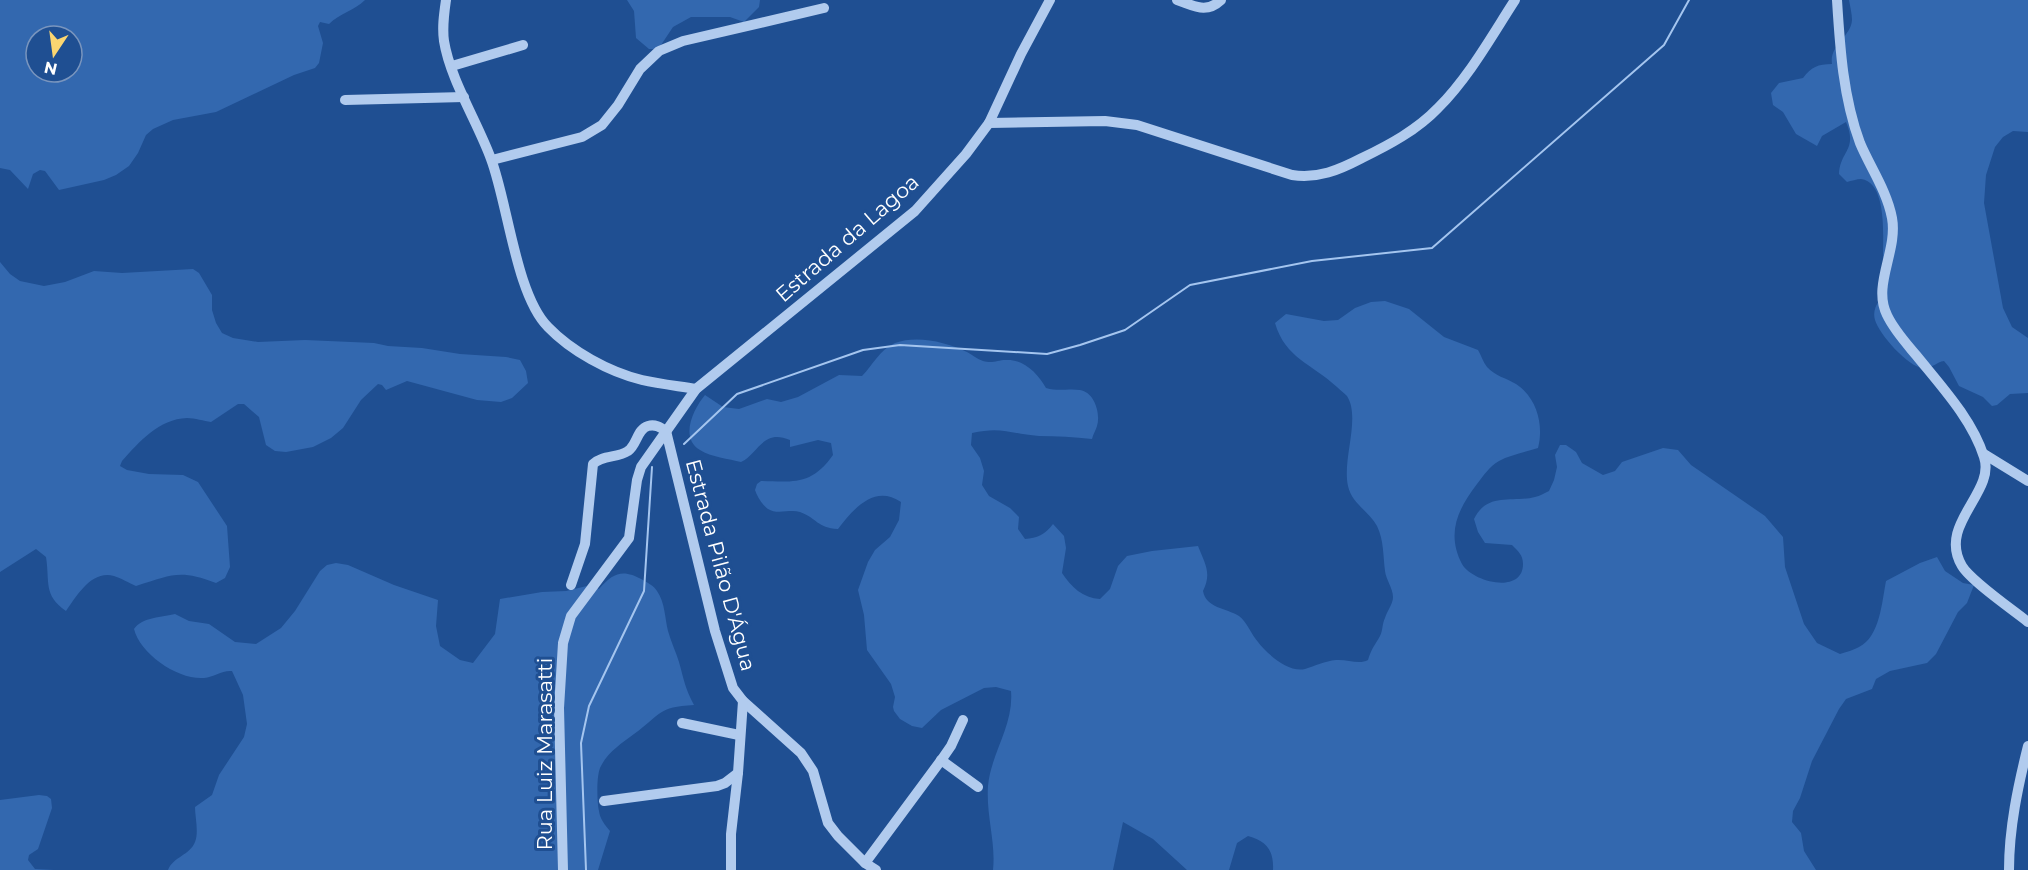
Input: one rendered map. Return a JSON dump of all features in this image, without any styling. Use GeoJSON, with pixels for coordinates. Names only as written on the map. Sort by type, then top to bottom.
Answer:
{"type":"FeatureCollection","features":[{"type":"Feature","properties":{"kind":"street"},"geometry":{"type":"LineString","coordinates":[[446,0],[443,18],[445,42],[464,97],[492,160],[529,295],[536,312],[563,341],[587,357],[639,379],[696,389]]}},
{"type":"Feature","properties":{"kind":"street","name":"Estrada da Lagoa"},"geometry":{"type":"LineString","coordinates":[[696,389],[915,211],[966,154],[988,123],[1050,0]]}},
{"type":"Feature","properties":{"kind":"street"},"geometry":{"type":"LineString","coordinates":[[1178,0],[1206,9],[1212,8],[1221,0]]}},
{"type":"Feature","properties":{"kind":"street"},"geometry":{"type":"LineString","coordinates":[[988,123],[1105,121],[1129,124],[1159,131],[1293,175],[1319,176],[1346,166],[1382,148],[1413,130],[1437,110],[1456,89],[1515,0]]}},
{"type":"Feature","properties":{"kind":"street"},"geometry":{"type":"LineString","coordinates":[[1837,0],[1850,113],[1892,217],[1891,250],[1883,284],[1883,306],[1896,330],[1967,422],[1984,454],[1986,474],[1963,517],[1956,551],[1963,567],[2028,622]]}},
{"type":"Feature","properties":{"kind":"street"},"geometry":{"type":"LineString","coordinates":[[492,160],[582,137],[602,125],[618,105],[640,69],[659,51],[683,41],[824,8]]}},
{"type":"Feature","properties":{"kind":"street"},"geometry":{"type":"LineString","coordinates":[[452,66],[524,45]]}},
{"type":"Feature","properties":{"kind":"street"},"geometry":{"type":"LineString","coordinates":[[345,99],[464,97]]}},
{"type":"Feature","properties":{"kind":"street","name":"Rua Luiz Marasatti"},"geometry":{"type":"LineString","coordinates":[[563,870],[559,708],[565,636],[571,616],[629,538],[641,467],[696,389]]}},
{"type":"Feature","properties":{"kind":"street"},"geometry":{"type":"LineString","coordinates":[[572,585],[585,544],[593,464],[631,449],[643,428],[650,425],[666,431]]}},
{"type":"Feature","properties":{"kind":"street","name":"Estrada Pilão D'Água"},"geometry":{"type":"LineString","coordinates":[[666,431],[715,631],[733,688],[743,701],[801,753],[813,771],[828,823],[865,863],[876,870]]}},
{"type":"Feature","properties":{"kind":"street"},"geometry":{"type":"LineString","coordinates":[[1984,454],[2028,481]]}},
{"type":"Feature","properties":{"kind":"street"},"geometry":{"type":"LineString","coordinates":[[731,870],[731,834],[743,701]]}},
{"type":"Feature","properties":{"kind":"street"},"geometry":{"type":"LineString","coordinates":[[865,863],[951,746],[963,720]]}},
{"type":"Feature","properties":{"kind":"street"},"geometry":{"type":"LineString","coordinates":[[682,723],[740,735]]}},
{"type":"Feature","properties":{"kind":"street"},"geometry":{"type":"LineString","coordinates":[[2009,870],[2014,811],[2028,746]]}},
{"type":"Feature","properties":{"kind":"street"},"geometry":{"type":"LineString","coordinates":[[941,760],[978,787]]}},
{"type":"Feature","properties":{"kind":"street"},"geometry":{"type":"LineString","coordinates":[[604,801],[717,786],[738,773]]}},
{"type":"Feature","properties":{"kind":"shaded area"},"geometry":{"type":"Polygon","coordinates":[[[0,0],[365,0],[329,24],[320,22],[318,26],[323,43],[319,63],[315,68],[294,75],[216,112],[173,120],[153,129],[146,135],[129,166],[116,175],[59,190],[45,171],[40,170],[33,174],[28,189],[10,170],[0,168],[0,0]]]}},
{"type":"Feature","properties":{"kind":"shaded area"},"geometry":{"type":"Polygon","coordinates":[[[627,0],[760,0],[759,7],[744,22],[730,17],[691,17],[673,27],[661,45],[655,49],[649,49],[636,38],[634,11],[627,0]]]}},
{"type":"Feature","properties":{"kind":"shaded area"},"geometry":{"type":"Polygon","coordinates":[[[1849,0],[2028,0],[2028,132],[2013,131],[2003,137],[1995,147],[1986,175],[1984,203],[2003,308],[2012,327],[2028,338],[2028,393],[2010,394],[1997,405],[1992,406],[1983,397],[1959,386],[1944,361],[1923,368],[1910,362],[1895,349],[1882,333],[1874,315],[1884,291],[1885,282],[1883,223],[1879,199],[1869,182],[1861,179],[1847,182],[1839,174],[1850,139],[1846,122],[1822,136],[1817,146],[1796,134],[1783,112],[1773,105],[1771,93],[1779,83],[1803,78],[1815,67],[1832,64],[1832,57],[1837,46],[1851,26],[1849,0]]]}},
{"type":"Feature","properties":{"kind":"shaded area"},"geometry":{"type":"Polygon","coordinates":[[[0,262],[10,274],[20,281],[44,286],[65,282],[94,271],[122,273],[193,269],[199,273],[212,295],[212,310],[216,323],[222,333],[233,338],[258,342],[305,340],[374,343],[460,354],[506,357],[520,360],[526,371],[528,383],[512,398],[501,402],[477,400],[407,381],[386,390],[378,384],[361,400],[343,428],[331,438],[313,447],[286,452],[275,451],[266,445],[259,417],[244,404],[238,404],[211,422],[187,418],[167,422],[143,439],[120,466],[127,470],[149,474],[183,475],[198,482],[227,526],[230,567],[225,578],[216,583],[193,576],[176,575],[136,586],[117,577],[106,575],[92,580],[66,611],[51,593],[46,557],[36,549],[0,572],[0,262]]]}},
{"type":"Feature","properties":{"kind":"shaded area"},"geometry":{"type":"Polygon","coordinates":[[[1385,301],[1409,309],[1444,337],[1478,350],[1490,370],[1523,390],[1534,404],[1537,413],[1540,430],[1538,448],[1508,457],[1492,466],[1470,493],[1456,522],[1457,553],[1462,564],[1476,576],[1496,582],[1506,582],[1515,580],[1521,574],[1523,561],[1518,551],[1512,545],[1485,543],[1474,519],[1479,511],[1493,502],[1526,499],[1549,491],[1557,467],[1555,455],[1560,445],[1566,445],[1576,452],[1582,463],[1603,475],[1615,471],[1622,462],[1663,448],[1678,450],[1691,465],[1765,516],[1783,537],[1785,567],[1804,624],[1817,643],[1840,654],[1859,647],[1872,635],[1879,618],[1886,581],[1920,563],[1937,557],[1945,571],[1963,583],[1974,585],[1967,603],[1958,612],[1936,654],[1927,663],[1890,671],[1876,679],[1872,689],[1846,699],[1839,709],[1812,761],[1800,798],[1793,811],[1792,822],[1801,833],[1804,851],[1816,870],[1273,870],[1268,847],[1248,836],[1237,843],[1229,870],[1187,870],[1153,839],[1123,822],[1113,870],[993,870],[988,786],[993,762],[1009,716],[1011,691],[996,687],[984,688],[941,710],[922,728],[912,726],[900,719],[894,711],[895,697],[891,684],[867,650],[864,615],[858,590],[875,550],[890,537],[899,520],[901,502],[891,497],[874,497],[858,506],[838,529],[821,525],[800,512],[772,511],[758,498],[755,490],[757,484],[761,481],[783,482],[810,477],[818,472],[833,455],[831,443],[818,440],[790,447],[790,440],[773,437],[762,443],[741,462],[704,452],[694,445],[690,438],[690,423],[705,395],[723,407],[739,409],[767,399],[781,402],[798,397],[839,375],[862,376],[885,349],[895,343],[922,340],[959,348],[986,362],[1013,360],[1035,373],[1046,388],[1085,392],[1093,399],[1097,409],[1098,421],[1092,439],[991,430],[972,433],[971,445],[980,458],[984,471],[982,485],[989,496],[1010,508],[1019,517],[1018,529],[1025,539],[1040,535],[1053,524],[1064,536],[1066,548],[1062,573],[1073,587],[1083,594],[1100,599],[1110,589],[1118,566],[1127,556],[1198,546],[1207,574],[1203,591],[1205,597],[1212,604],[1239,616],[1262,647],[1279,662],[1292,668],[1305,669],[1336,660],[1364,661],[1368,660],[1382,632],[1393,597],[1377,526],[1353,498],[1348,486],[1347,464],[1352,427],[1351,405],[1347,396],[1328,379],[1292,353],[1285,345],[1275,323],[1286,314],[1324,321],[1338,320],[1355,308],[1371,302],[1385,301]]]}},
{"type":"Feature","properties":{"kind":"shaded area"},"geometry":{"type":"Polygon","coordinates":[[[336,563],[348,565],[394,585],[438,600],[436,626],[440,646],[460,660],[473,663],[495,634],[500,599],[542,592],[566,591],[591,585],[599,589],[609,579],[619,574],[630,574],[656,589],[662,600],[669,635],[694,705],[673,708],[661,713],[616,748],[601,766],[598,781],[598,807],[610,831],[598,870],[168,870],[193,846],[197,834],[195,807],[212,795],[219,775],[244,737],[247,724],[243,695],[232,671],[204,678],[194,677],[183,675],[162,664],[144,647],[134,629],[147,620],[175,614],[189,621],[209,624],[235,642],[256,644],[281,628],[295,611],[320,571],[327,565],[336,563]]]}},
{"type":"Feature","properties":{"kind":"shaded area"},"geometry":{"type":"Polygon","coordinates":[[[39,795],[51,799],[52,808],[38,849],[29,855],[28,860],[35,869],[54,870],[0,870],[0,800],[39,795]]]}},
{"type":"Feature","properties":{"kind":"waterway"},"geometry":{"type":"LineString","coordinates":[[684,444],[737,394],[863,350],[900,345],[1047,354],[1125,330],[1190,285],[1312,261],[1432,248],[1664,45],[1689,0]]}},
{"type":"Feature","properties":{"kind":"waterway"},"geometry":{"type":"LineString","coordinates":[[586,870],[581,743],[589,706],[644,591],[652,467]]}}]}
